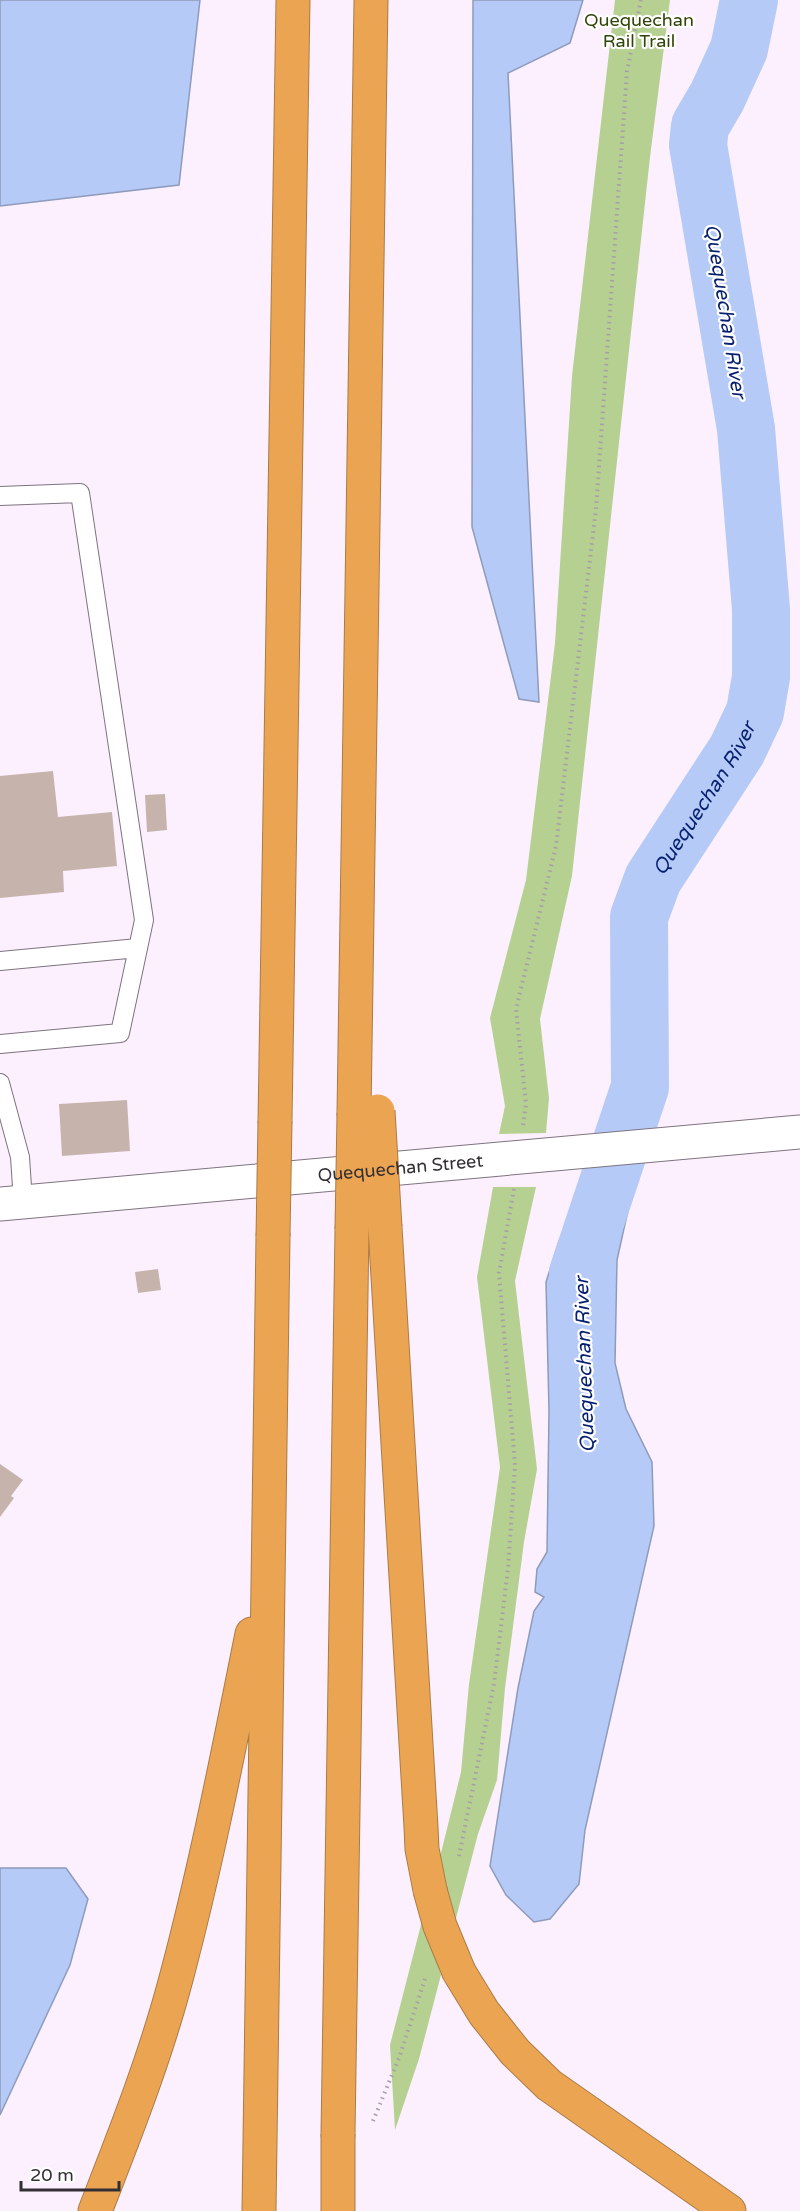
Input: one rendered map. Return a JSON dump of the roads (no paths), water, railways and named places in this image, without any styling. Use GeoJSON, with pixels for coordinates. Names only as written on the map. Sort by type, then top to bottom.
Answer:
{"type":"FeatureCollection","features":[{"type":"Feature","properties":{"kind":"highway"},"geometry":{"type":"LineString","coordinates":[[259,2211],[293,0]]}},
{"type":"Feature","properties":{"kind":"highway"},"geometry":{"type":"LineString","coordinates":[[338,2211],[352,1229],[366,1112],[359,796],[371,0]]}},
{"type":"Feature","properties":{"kind":"highway"},"geometry":{"type":"LineString","coordinates":[[366,1112],[385,1227],[420,1827],[430,1890],[443,1935],[459,1972],[483,2013],[514,2052],[549,2085],[586,2113],[729,2211]]}},
{"type":"Feature","properties":{"kind":"highway"},"geometry":{"type":"LineString","coordinates":[[95,2211],[142,2087],[177,1976],[208,1850],[268,1552]]}},
{"type":"Feature","properties":{"kind":"main road","name":"Quequechan Street"},"geometry":{"type":"LineString","coordinates":[[11,1203],[800,1132]]}},
{"type":"Feature","properties":{"kind":"lane"},"geometry":{"type":"LineString","coordinates":[[0,496],[80,493],[144,921],[120,1034],[0,1044]]}},
{"type":"Feature","properties":{"kind":"lane"},"geometry":{"type":"LineString","coordinates":[[0,961],[138,948]]}},
{"type":"Feature","properties":{"kind":"lane"},"geometry":{"type":"LineString","coordinates":[[0,1083],[20,1157],[11,1203]]}},
{"type":"Feature","properties":{"kind":"water"},"geometry":{"type":"Polygon","coordinates":[[[0,0],[200,0],[179,185],[0,206],[0,0]]]}},
{"type":"Feature","properties":{"kind":"water"},"geometry":{"type":"Polygon","coordinates":[[[473,0],[583,0],[570,43],[508,73],[539,702],[519,699],[472,527],[473,0]]]}},
{"type":"Feature","properties":{"kind":"water"},"geometry":{"type":"Polygon","coordinates":[[[579,1202],[629,1206],[617,1260],[615,1363],[626,1409],[652,1462],[654,1526],[585,1830],[579,1884],[550,1919],[534,1922],[506,1895],[490,1866],[518,1688],[534,1611],[544,1597],[535,1592],[537,1569],[547,1552],[549,1411],[546,1282],[559,1241],[579,1202]]]}},
{"type":"Feature","properties":{"kind":"water"},"geometry":{"type":"Polygon","coordinates":[[[0,1868],[66,1868],[88,1899],[70,1965],[0,2115],[0,1868]]]}},
{"type":"Feature","properties":{"kind":"waterway","name":"Quequechan River"},"geometry":{"type":"LineString","coordinates":[[579,1279],[578,1273],[640,1087],[639,917],[653,879],[737,750],[755,712],[761,677],[761,609],[746,429],[698,145],[700,126],[717,97],[739,49],[749,0]]}},
{"type":"Feature","properties":{"kind":"park label","name":"Quequechan Rail Trail"},"geometry":{"type":"Point","coordinates":[639,30]}}]}
